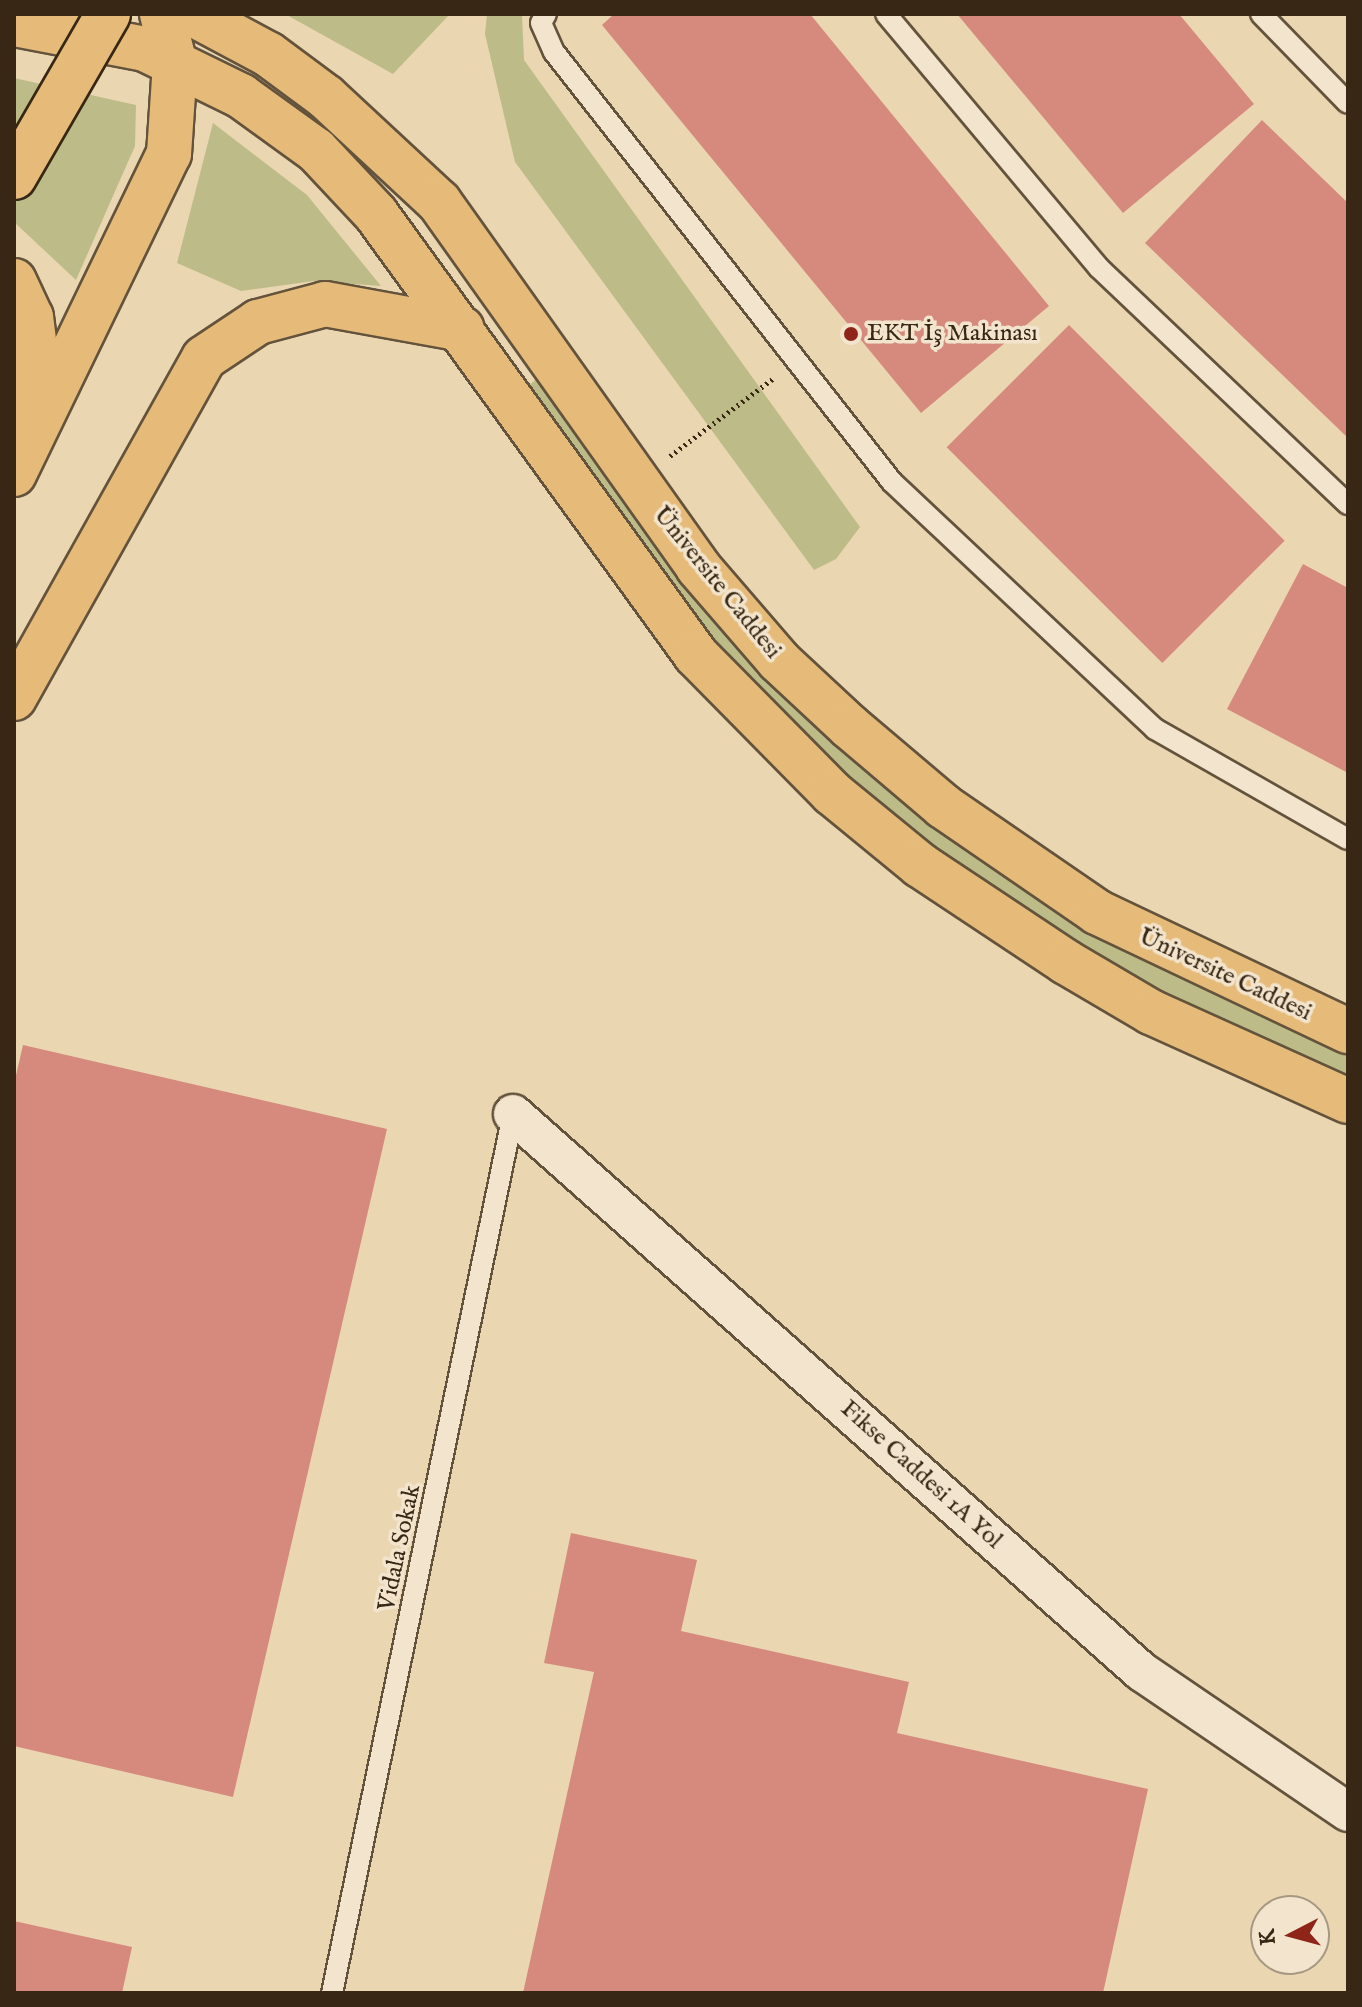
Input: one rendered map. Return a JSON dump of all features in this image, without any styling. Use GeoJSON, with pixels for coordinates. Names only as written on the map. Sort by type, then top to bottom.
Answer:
{"type":"FeatureCollection","features":[{"type":"Feature","properties":{"kind":"main road"},"geometry":{"type":"LineString","coordinates":[[14,177],[108,14]]}},
{"type":"Feature","properties":{"kind":"main road"},"geometry":{"type":"LineString","coordinates":[[22,458],[169,154],[175,64],[162,14]]}},
{"type":"Feature","properties":{"kind":"main road","name":"Üniversite Caddesi"},"geometry":{"type":"LineString","coordinates":[[193,14],[268,54],[326,97],[439,202],[698,567],[779,661],[850,727],[943,806],[1097,912],[1348,1031]]}},
{"type":"Feature","properties":{"kind":"main road"},"geometry":{"type":"LineString","coordinates":[[14,24],[77,31],[175,64],[241,96],[316,150],[376,214],[696,655],[832,793],[920,865],[1066,962],[1177,1025],[1348,1101]]}},
{"type":"Feature","properties":{"kind":"main road"},"geometry":{"type":"LineString","coordinates":[[14,281],[31,317],[37,364],[22,458]]}},
{"type":"Feature","properties":{"kind":"main road"},"geometry":{"type":"LineString","coordinates":[[14,698],[204,358],[258,322],[325,304],[462,329]]}},
{"type":"Feature","properties":{"kind":"street","name":"Fikse Caddesi 1A Yol"},"geometry":{"type":"LineString","coordinates":[[513,1114],[1142,1672],[1348,1812]]}},
{"type":"Feature","properties":{"kind":"lane"},"geometry":{"type":"LineString","coordinates":[[546,14],[541,23],[554,52],[892,482],[1155,729],[1348,839]]}},
{"type":"Feature","properties":{"kind":"lane"},"geometry":{"type":"LineString","coordinates":[[886,14],[1099,268],[1348,504]]}},
{"type":"Feature","properties":{"kind":"lane"},"geometry":{"type":"LineString","coordinates":[[1261,14],[1348,103]]}},
{"type":"Feature","properties":{"kind":"lane","name":"Vidala Sokak"},"geometry":{"type":"LineString","coordinates":[[332,1993],[513,1114]]}},
{"type":"Feature","properties":{"kind":"path"},"geometry":{"type":"LineString","coordinates":[[658,447],[667,459],[797,361]]}},
{"type":"Feature","properties":{"kind":"shaded area"},"geometry":{"type":"Polygon","coordinates":[[[285,14],[450,14],[393,74],[285,14]]]}},
{"type":"Feature","properties":{"kind":"shaded area"},"geometry":{"type":"Polygon","coordinates":[[[487,14],[522,14],[524,60],[860,527],[836,559],[814,570],[515,162],[485,34],[487,14]]]}},
{"type":"Feature","properties":{"kind":"shaded area"},"geometry":{"type":"Polygon","coordinates":[[[14,78],[136,105],[135,146],[76,280],[14,222],[14,78]]]}},
{"type":"Feature","properties":{"kind":"shaded area"},"geometry":{"type":"Polygon","coordinates":[[[213,123],[307,195],[381,286],[314,281],[241,291],[177,263],[213,123]]]}},
{"type":"Feature","properties":{"kind":"shaded area"},"geometry":{"type":"Polygon","coordinates":[[[541,375],[663,554],[939,830],[1135,956],[1348,1053],[1348,1074],[1310,1066],[1150,987],[938,851],[860,789],[716,645],[526,388],[541,375]]]}},
{"type":"Feature","properties":{"kind":"building"},"geometry":{"type":"Polygon","coordinates":[[[614,14],[810,14],[1049,306],[921,413],[602,25],[614,14]]]}},
{"type":"Feature","properties":{"kind":"building"},"geometry":{"type":"Polygon","coordinates":[[[957,14],[1179,14],[1254,104],[1123,213],[957,14]]]}},
{"type":"Feature","properties":{"kind":"building"},"geometry":{"type":"Polygon","coordinates":[[[1262,120],[1348,203],[1348,438],[1145,243],[1262,120]]]}},
{"type":"Feature","properties":{"kind":"building"},"geometry":{"type":"Polygon","coordinates":[[[1069,325],[1285,541],[1162,663],[947,447],[1069,325]]]}},
{"type":"Feature","properties":{"kind":"building"},"geometry":{"type":"Polygon","coordinates":[[[1303,564],[1348,588],[1348,773],[1227,709],[1303,564]]]}},
{"type":"Feature","properties":{"kind":"building"},"geometry":{"type":"Polygon","coordinates":[[[23,1045],[387,1129],[233,1797],[14,1746],[14,1084],[23,1045]]]}},
{"type":"Feature","properties":{"kind":"building"},"geometry":{"type":"Polygon","coordinates":[[[571,1533],[697,1560],[681,1631],[909,1682],[897,1733],[1148,1789],[1103,1993],[523,1993],[594,1672],[544,1663],[571,1533]]]}},
{"type":"Feature","properties":{"kind":"building"},"geometry":{"type":"Polygon","coordinates":[[[14,1921],[132,1947],[122,1993],[14,1993],[14,1921]]]}},
{"type":"Feature","properties":{"kind":"place","name":"EKT İş Makinası"},"geometry":{"type":"Point","coordinates":[851,334]}}]}
